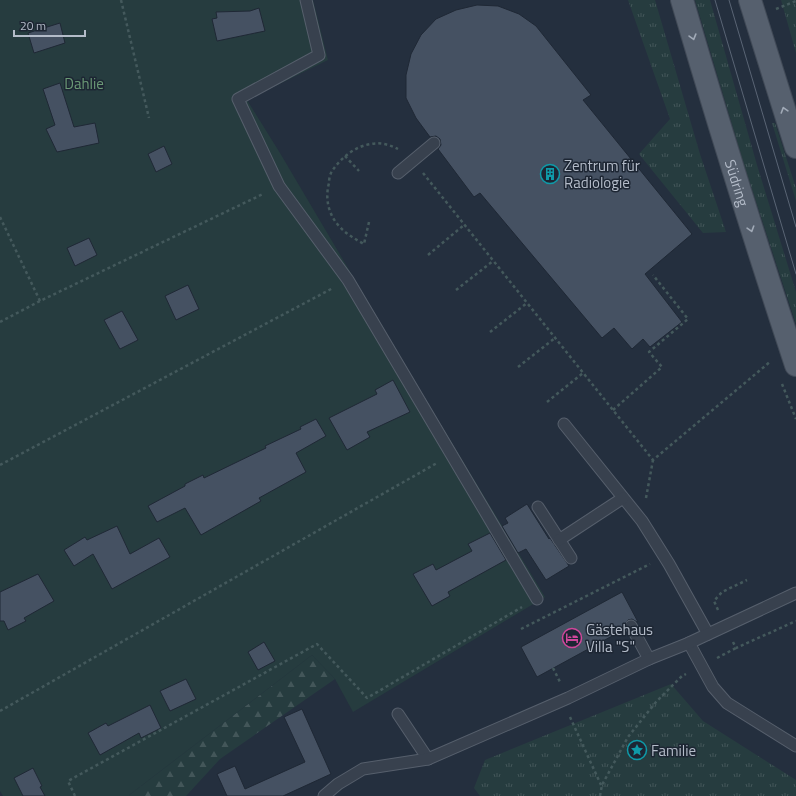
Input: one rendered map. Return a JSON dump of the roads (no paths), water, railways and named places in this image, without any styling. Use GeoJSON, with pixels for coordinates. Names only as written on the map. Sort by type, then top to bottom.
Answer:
{"type":"FeatureCollection","features":[{"type":"Feature","properties":{"kind":"main road","name":"Südring"},"geometry":{"type":"LineString","coordinates":[[682,0],[716,117],[761,261],[796,365]]}},
{"type":"Feature","properties":{"kind":"main road"},"geometry":{"type":"LineString","coordinates":[[750,0],[796,147]]}},
{"type":"Feature","properties":{"kind":"lane"},"geometry":{"type":"LineString","coordinates":[[306,0],[319,55],[238,99],[279,186],[348,280],[537,599]]}},
{"type":"Feature","properties":{"kind":"lane"},"geometry":{"type":"LineString","coordinates":[[398,173],[434,143]]}},
{"type":"Feature","properties":{"kind":"lane"},"geometry":{"type":"LineString","coordinates":[[564,424],[642,521],[664,556],[708,634]]}},
{"type":"Feature","properties":{"kind":"lane"},"geometry":{"type":"LineString","coordinates":[[559,540],[623,498]]}},
{"type":"Feature","properties":{"kind":"lane"},"geometry":{"type":"LineString","coordinates":[[538,507],[571,558]]}},
{"type":"Feature","properties":{"kind":"lane"},"geometry":{"type":"LineString","coordinates":[[324,796],[338,784],[363,769],[428,759],[562,701],[649,659],[689,643],[796,593]]}},
{"type":"Feature","properties":{"kind":"lane"},"geometry":{"type":"LineString","coordinates":[[631,626],[649,659]]}},
{"type":"Feature","properties":{"kind":"lane"},"geometry":{"type":"LineString","coordinates":[[689,643],[713,688],[727,704],[796,746]]}},
{"type":"Feature","properties":{"kind":"lane"},"geometry":{"type":"LineString","coordinates":[[398,714],[428,759]]}},
{"type":"Feature","properties":{"kind":"tram line"},"geometry":{"type":"LineString","coordinates":[[715,0],[796,274]]}},
{"type":"Feature","properties":{"kind":"tram line"},"geometry":{"type":"LineString","coordinates":[[729,0],[796,227]]}},
{"type":"Feature","properties":{"kind":"place","name":"Zentrum für Radiologie"},"geometry":{"type":"Point","coordinates":[550,174]}},
{"type":"Feature","properties":{"kind":"place","name":"Gästehaus Villa \"S\""},"geometry":{"type":"Point","coordinates":[572,638]}},
{"type":"Feature","properties":{"kind":"place","name":"Familie"},"geometry":{"type":"Point","coordinates":[637,750]}},
{"type":"Feature","properties":{"kind":"park label","name":"Dahlie"},"geometry":{"type":"Point","coordinates":[84,83]}}]}
